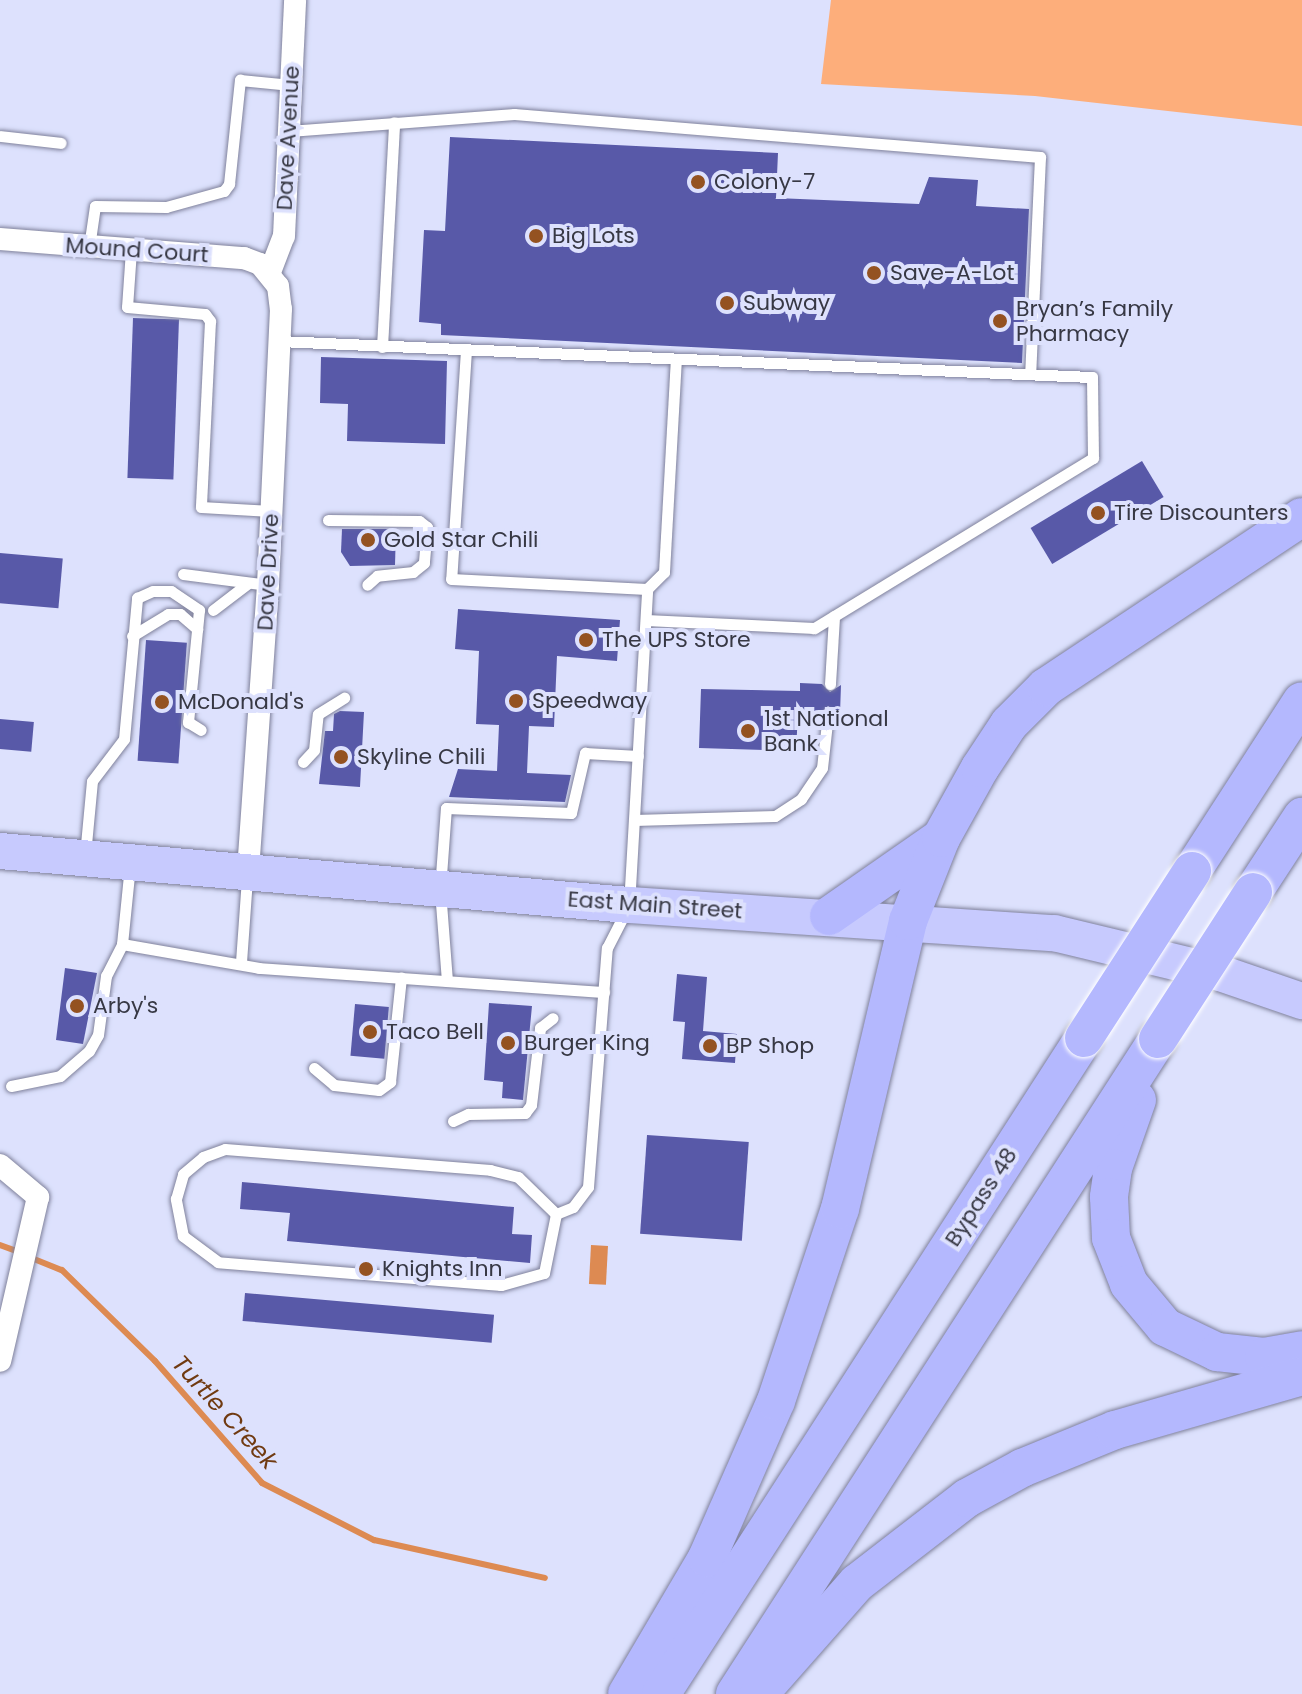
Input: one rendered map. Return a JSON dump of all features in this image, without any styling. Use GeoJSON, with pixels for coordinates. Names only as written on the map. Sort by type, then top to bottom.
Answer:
{"type":"FeatureCollection","features":[{"type":"Feature","properties":{"kind":"highway"},"geometry":{"type":"LineString","coordinates":[[627,1694],[707,1558],[776,1401],[840,1209],[908,921],[941,838],[1009,724],[1046,687],[1302,517]]}},
{"type":"Feature","properties":{"kind":"highway","name":"Bypass 48"},"geometry":{"type":"LineString","coordinates":[[661,1694],[1302,701]]}},
{"type":"Feature","properties":{"kind":"highway"},"geometry":{"type":"LineString","coordinates":[[735,1694],[1302,817]]}},
{"type":"Feature","properties":{"kind":"highway"},"geometry":{"type":"LineString","coordinates":[[829,916],[941,838]]}},
{"type":"Feature","properties":{"kind":"highway"},"geometry":{"type":"LineString","coordinates":[[1158,1039],[1113,1168],[1109,1197],[1111,1238],[1129,1284],[1165,1327],[1217,1352],[1264,1357],[1302,1350]]}},
{"type":"Feature","properties":{"kind":"highway"},"geometry":{"type":"LineString","coordinates":[[759,1694],[857,1583],[967,1498],[1022,1468],[1115,1430],[1302,1376]]}},
{"type":"Feature","properties":{"kind":"main road","name":"East Main Street"},"geometry":{"type":"LineString","coordinates":[[0,851],[130,865],[629,905],[1039,931],[1115,944],[1302,1001]]}},
{"type":"Feature","properties":{"kind":"street","name":"Dave Avenue"},"geometry":{"type":"LineString","coordinates":[[270,272],[284,236],[295,0]]}},
{"type":"Feature","properties":{"kind":"street","name":"Mound Court"},"geometry":{"type":"LineString","coordinates":[[0,239],[244,258],[270,272]]}},
{"type":"Feature","properties":{"kind":"street","name":"Dave Drive"},"geometry":{"type":"LineString","coordinates":[[248,874],[258,584],[271,511],[281,300],[270,272]]}},
{"type":"Feature","properties":{"kind":"street"},"geometry":{"type":"LineString","coordinates":[[0,1165],[38,1197],[0,1361]]}},
{"type":"Feature","properties":{"kind":"lane"},"geometry":{"type":"LineString","coordinates":[[89,247],[95,206],[166,207],[224,191],[240,80],[291,85]]}},
{"type":"Feature","properties":{"kind":"lane"},"geometry":{"type":"LineString","coordinates":[[289,131],[514,114],[1040,157],[1030,374]]}},
{"type":"Feature","properties":{"kind":"lane"},"geometry":{"type":"LineString","coordinates":[[382,347],[394,122]]}},
{"type":"Feature","properties":{"kind":"lane"},"geometry":{"type":"LineString","coordinates":[[0,136],[61,143]]}},
{"type":"Feature","properties":{"kind":"lane"},"geometry":{"type":"LineString","coordinates":[[131,250],[127,307],[205,314],[210,321],[201,507],[271,511]]}},
{"type":"Feature","properties":{"kind":"lane"},"geometry":{"type":"LineString","coordinates":[[279,341],[1092,377],[1093,458],[814,628],[646,620]]}},
{"type":"Feature","properties":{"kind":"lane"},"geometry":{"type":"LineString","coordinates":[[466,350],[451,579],[647,589]]}},
{"type":"Feature","properties":{"kind":"lane"},"geometry":{"type":"LineString","coordinates":[[556,1214],[573,1207],[588,1187],[607,948],[629,905],[647,589],[664,572],[676,359]]}},
{"type":"Feature","properties":{"kind":"lane"},"geometry":{"type":"LineString","coordinates":[[328,520],[419,521],[427,527],[424,563],[402,576],[377,576],[367,585]]}},
{"type":"Feature","properties":{"kind":"lane"},"geometry":{"type":"LineString","coordinates":[[183,574],[258,584]]}},
{"type":"Feature","properties":{"kind":"lane"},"geometry":{"type":"LineString","coordinates":[[213,610],[258,584]]}},
{"type":"Feature","properties":{"kind":"lane"},"geometry":{"type":"LineString","coordinates":[[84,860],[92,781],[124,739],[137,598],[153,591],[188,598],[199,610],[188,722],[201,730]]}},
{"type":"Feature","properties":{"kind":"lane"},"geometry":{"type":"LineString","coordinates":[[132,636],[168,614],[180,614],[197,629]]}},
{"type":"Feature","properties":{"kind":"lane"},"geometry":{"type":"LineString","coordinates":[[830,684],[834,616]]}},
{"type":"Feature","properties":{"kind":"lane"},"geometry":{"type":"LineString","coordinates":[[303,762],[314,750],[318,714],[344,698]]}},
{"type":"Feature","properties":{"kind":"lane"},"geometry":{"type":"LineString","coordinates":[[634,820],[775,816],[801,799],[822,768],[828,714]]}},
{"type":"Feature","properties":{"kind":"lane"},"geometry":{"type":"LineString","coordinates":[[447,981],[440,889],[446,808],[571,813],[585,753],[638,756]]}},
{"type":"Feature","properties":{"kind":"lane"},"geometry":{"type":"LineString","coordinates":[[11,1086],[60,1076],[89,1051],[98,1035],[106,976],[122,944],[130,865]]}},
{"type":"Feature","properties":{"kind":"lane"},"geometry":{"type":"LineString","coordinates":[[241,962],[248,874]]}},
{"type":"Feature","properties":{"kind":"lane"},"geometry":{"type":"LineString","coordinates":[[122,944],[241,962],[401,978],[604,992]]}},
{"type":"Feature","properties":{"kind":"lane"},"geometry":{"type":"LineString","coordinates":[[314,1068],[334,1085],[379,1090],[390,1082],[401,978]]}},
{"type":"Feature","properties":{"kind":"lane"},"geometry":{"type":"LineString","coordinates":[[453,1121],[468,1114],[525,1113],[531,1105],[540,1028],[553,1018]]}},
{"type":"Feature","properties":{"kind":"lane"},"geometry":{"type":"LineString","coordinates":[[225,1149],[490,1170],[518,1177],[556,1214],[551,1258],[544,1273],[501,1285],[218,1262],[183,1236],[176,1199],[183,1174],[203,1157],[225,1149]]}},
{"type":"Feature","properties":{"kind":"shaded area"},"geometry":{"type":"Polygon","coordinates":[[[831,0],[1302,0],[1302,126],[1035,96],[821,84],[831,0]]]}},
{"type":"Feature","properties":{"kind":"shaded area"},"geometry":{"type":"Polygon","coordinates":[[[591,1245],[608,1246],[606,1285],[589,1284],[591,1245]]]}},
{"type":"Feature","properties":{"kind":"building"},"geometry":{"type":"Polygon","coordinates":[[[450,137],[778,153],[776,198],[919,204],[929,177],[978,180],[976,206],[1029,209],[1022,363],[441,335],[441,324],[419,322],[424,230],[445,231],[450,137]]]}},
{"type":"Feature","properties":{"kind":"building"},"geometry":{"type":"Polygon","coordinates":[[[133,318],[179,320],[173,480],[127,478],[133,318]]]}},
{"type":"Feature","properties":{"kind":"building"},"geometry":{"type":"Polygon","coordinates":[[[321,357],[447,361],[445,444],[347,441],[348,404],[320,403],[321,357]]]}},
{"type":"Feature","properties":{"kind":"building","name":"Tire Discounters"},"geometry":{"type":"Polygon","coordinates":[[[1142,461],[1164,497],[1052,564],[1031,528],[1142,461]]]}},
{"type":"Feature","properties":{"kind":"building","name":"Gold Star Chili"},"geometry":{"type":"Polygon","coordinates":[[[342,529],[396,529],[395,565],[350,566],[341,552],[342,529]]]}},
{"type":"Feature","properties":{"kind":"building"},"geometry":{"type":"Polygon","coordinates":[[[0,553],[63,558],[58,608],[0,603],[0,553]]]}},
{"type":"Feature","properties":{"kind":"building"},"geometry":{"type":"Polygon","coordinates":[[[458,609],[620,620],[617,661],[557,656],[554,727],[529,726],[527,773],[571,775],[565,802],[449,797],[458,769],[497,771],[499,725],[476,724],[479,651],[455,649],[458,609]]]}},
{"type":"Feature","properties":{"kind":"building","name":"McDonald's"},"geometry":{"type":"Polygon","coordinates":[[[146,640],[187,643],[178,764],[138,761],[146,640]]]}},
{"type":"Feature","properties":{"kind":"building","name":"1st National Bank"},"geometry":{"type":"Polygon","coordinates":[[[800,683],[822,684],[830,692],[841,685],[840,714],[828,706],[820,713],[798,713],[796,751],[699,748],[701,689],[800,691],[800,683]]]}},
{"type":"Feature","properties":{"kind":"building","name":"Skyline Chili"},"geometry":{"type":"Polygon","coordinates":[[[340,711],[364,712],[360,787],[319,784],[325,731],[333,731],[334,714],[340,711]]]}},
{"type":"Feature","properties":{"kind":"building"},"geometry":{"type":"Polygon","coordinates":[[[0,719],[34,722],[31,752],[0,749],[0,719]]]}},
{"type":"Feature","properties":{"kind":"building","name":"Arby's"},"geometry":{"type":"Polygon","coordinates":[[[65,968],[97,973],[83,1044],[56,1040],[65,968]]]}},
{"type":"Feature","properties":{"kind":"building"},"geometry":{"type":"Polygon","coordinates":[[[677,974],[707,977],[703,1031],[737,1034],[735,1063],[682,1059],[685,1022],[673,1021],[677,974]]]}},
{"type":"Feature","properties":{"kind":"building","name":"Burger King"},"geometry":{"type":"Polygon","coordinates":[[[489,1003],[532,1006],[523,1100],[502,1098],[503,1082],[484,1080],[489,1003]]]}},
{"type":"Feature","properties":{"kind":"building","name":"Taco Bell"},"geometry":{"type":"Polygon","coordinates":[[[355,1004],[389,1007],[384,1059],[350,1056],[355,1004]]]}},
{"type":"Feature","properties":{"kind":"building"},"geometry":{"type":"Polygon","coordinates":[[[647,1135],[749,1142],[742,1241],[640,1234],[647,1135]]]}},
{"type":"Feature","properties":{"kind":"building"},"geometry":{"type":"Polygon","coordinates":[[[242,1182],[514,1207],[512,1234],[532,1235],[530,1263],[287,1241],[290,1213],[240,1209],[242,1182]]]}},
{"type":"Feature","properties":{"kind":"building"},"geometry":{"type":"Polygon","coordinates":[[[245,1293],[494,1315],[492,1343],[243,1321],[245,1293]]]}},
{"type":"Feature","properties":{"kind":"waterway","name":"Turtle Creek"},"geometry":{"type":"LineString","coordinates":[[0,1245],[19,1252]]}},
{"type":"Feature","properties":{"kind":"waterway","name":"Turtle Creek"},"geometry":{"type":"LineString","coordinates":[[29,1257],[62,1270],[155,1361],[262,1483],[374,1540],[545,1578]]}},
{"type":"Feature","properties":{"kind":"place","name":"Colony-7"},"geometry":{"type":"Point","coordinates":[698,182]}},
{"type":"Feature","properties":{"kind":"place","name":"Big Lots"},"geometry":{"type":"Point","coordinates":[536,236]}},
{"type":"Feature","properties":{"kind":"place","name":"Save-A-Lot"},"geometry":{"type":"Point","coordinates":[874,273]}},
{"type":"Feature","properties":{"kind":"place","name":"Subway"},"geometry":{"type":"Point","coordinates":[727,303]}},
{"type":"Feature","properties":{"kind":"place","name":"Bryan’s Family Pharmacy"},"geometry":{"type":"Point","coordinates":[1000,321]}},
{"type":"Feature","properties":{"kind":"place","name":"Tire Discounters"},"geometry":{"type":"Point","coordinates":[1098,513]}},
{"type":"Feature","properties":{"kind":"place","name":"Gold Star Chili"},"geometry":{"type":"Point","coordinates":[368,540]}},
{"type":"Feature","properties":{"kind":"place","name":"The UPS Store"},"geometry":{"type":"Point","coordinates":[586,640]}},
{"type":"Feature","properties":{"kind":"place","name":"Speedway"},"geometry":{"type":"Point","coordinates":[516,701]}},
{"type":"Feature","properties":{"kind":"place","name":"McDonald's"},"geometry":{"type":"Point","coordinates":[162,702]}},
{"type":"Feature","properties":{"kind":"place","name":"1st National Bank"},"geometry":{"type":"Point","coordinates":[748,731]}},
{"type":"Feature","properties":{"kind":"place","name":"Skyline Chili"},"geometry":{"type":"Point","coordinates":[341,757]}},
{"type":"Feature","properties":{"kind":"place","name":"Arby's"},"geometry":{"type":"Point","coordinates":[77,1006]}},
{"type":"Feature","properties":{"kind":"place","name":"Taco Bell"},"geometry":{"type":"Point","coordinates":[370,1032]}},
{"type":"Feature","properties":{"kind":"place","name":"Burger King"},"geometry":{"type":"Point","coordinates":[508,1043]}},
{"type":"Feature","properties":{"kind":"place","name":"BP Shop"},"geometry":{"type":"Point","coordinates":[710,1046]}},
{"type":"Feature","properties":{"kind":"place","name":"Knights Inn"},"geometry":{"type":"Point","coordinates":[366,1269]}}]}
